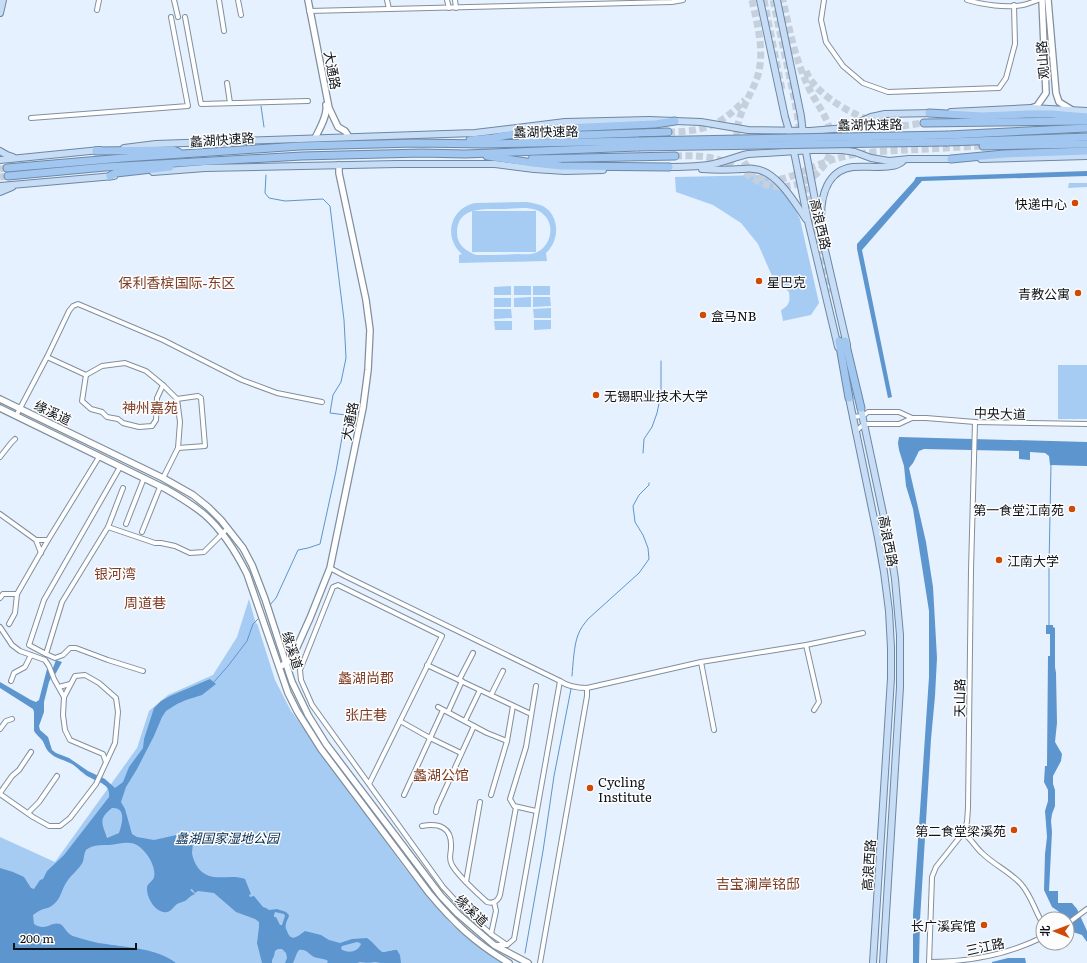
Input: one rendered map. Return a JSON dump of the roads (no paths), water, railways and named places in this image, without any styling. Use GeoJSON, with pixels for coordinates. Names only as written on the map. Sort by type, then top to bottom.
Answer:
{"type":"FeatureCollection","features":[{"type":"Feature","properties":{"kind":"highway"},"geometry":{"type":"LineString","coordinates":[[929,113],[982,116],[1046,114],[1087,117]]}},
{"type":"Feature","properties":{"kind":"highway"},"geometry":{"type":"LineString","coordinates":[[447,143],[541,130],[655,124],[675,121]]}},
{"type":"Feature","properties":{"kind":"highway"},"geometry":{"type":"LineString","coordinates":[[924,123],[1087,122]]}},
{"type":"Feature","properties":{"kind":"highway","name":"蠡湖快速路"},"geometry":{"type":"LineString","coordinates":[[947,138],[1087,128]]}},
{"type":"Feature","properties":{"kind":"highway"},"geometry":{"type":"LineString","coordinates":[[485,138],[668,132]]}},
{"type":"Feature","properties":{"kind":"highway","name":"蠡湖快速路"},"geometry":{"type":"LineString","coordinates":[[7,168],[82,161],[300,146],[447,143],[639,144],[1087,137]]}},
{"type":"Feature","properties":{"kind":"highway","name":"蠡湖快速路"},"geometry":{"type":"LineString","coordinates":[[8,176],[105,167],[302,156],[422,153],[465,154],[639,144]]}},
{"type":"Feature","properties":{"kind":"highway"},"geometry":{"type":"LineString","coordinates":[[983,146],[1087,144]]}},
{"type":"Feature","properties":{"kind":"highway"},"geometry":{"type":"LineString","coordinates":[[96,150],[173,150],[182,154]]}},
{"type":"Feature","properties":{"kind":"highway"},"geometry":{"type":"LineString","coordinates":[[950,159],[1004,154],[1087,151]]}},
{"type":"Feature","properties":{"kind":"highway"},"geometry":{"type":"LineString","coordinates":[[465,154],[561,166],[669,167]]}},
{"type":"Feature","properties":{"kind":"highway"},"geometry":{"type":"LineString","coordinates":[[504,158],[541,159],[675,156]]}},
{"type":"Feature","properties":{"kind":"highway"},"geometry":{"type":"LineString","coordinates":[[110,176],[116,173],[169,167],[196,162]]}},
{"type":"Feature","properties":{"kind":"highway"},"geometry":{"type":"LineString","coordinates":[[849,398],[842,341],[861,408]]}},
{"type":"Feature","properties":{"kind":"main road","name":"大通路"},"geometry":{"type":"LineString","coordinates":[[307,0],[327,108],[321,126],[314,138]]}},
{"type":"Feature","properties":{"kind":"main road","name":"高浪西路"},"geometry":{"type":"LineString","coordinates":[[760,0],[808,221],[849,398],[878,538],[889,611],[891,678],[873,963]]}},
{"type":"Feature","properties":{"kind":"main road","name":"高浪西路"},"geometry":{"type":"LineString","coordinates":[[777,0],[801,116],[805,151],[822,237],[863,416],[895,579],[900,635],[900,687],[883,963]]}},
{"type":"Feature","properties":{"kind":"main road","name":"观山路"},"geometry":{"type":"LineString","coordinates":[[1031,108],[1037,106],[1046,92],[1047,86],[1042,0]]}},
{"type":"Feature","properties":{"kind":"main road","name":"观山路"},"geometry":{"type":"LineString","coordinates":[[1048,0],[1056,93],[1060,102],[1072,110]]}},
{"type":"Feature","properties":{"kind":"main road"},"geometry":{"type":"LineString","coordinates":[[0,13],[1,1]]}},
{"type":"Feature","properties":{"kind":"main road","name":"大通路"},"geometry":{"type":"LineString","coordinates":[[309,11],[329,108],[338,127],[345,131],[349,137]]}},
{"type":"Feature","properties":{"kind":"main road"},"geometry":{"type":"LineString","coordinates":[[0,160],[156,144],[475,133],[565,122],[649,120],[701,122],[748,130],[802,131],[846,128],[871,117],[885,114],[1031,108],[1087,112]]}},
{"type":"Feature","properties":{"kind":"main road"},"geometry":{"type":"LineString","coordinates":[[0,186],[205,168],[397,164],[495,164],[565,171],[678,167],[708,165],[723,162],[736,156],[748,154],[794,151],[842,150],[889,161],[909,159],[988,159],[1087,156]]}},
{"type":"Feature","properties":{"kind":"main road"},"geometry":{"type":"LineString","coordinates":[[0,151],[16,158]]}},
{"type":"Feature","properties":{"kind":"main road"},"geometry":{"type":"LineString","coordinates":[[822,237],[821,216],[823,193],[833,176],[845,169],[853,167],[892,166],[909,159]]}},
{"type":"Feature","properties":{"kind":"main road","name":"大通路"},"geometry":{"type":"LineString","coordinates":[[279,668],[292,658],[330,568],[363,408],[368,370],[370,330],[366,300],[339,173],[339,165]]}},
{"type":"Feature","properties":{"kind":"main road"},"geometry":{"type":"LineString","coordinates":[[678,167],[715,170],[755,169],[764,171],[779,183],[789,194],[808,221]]}},
{"type":"Feature","properties":{"kind":"main road"},"geometry":{"type":"LineString","coordinates":[[0,192],[19,184]]}},
{"type":"Feature","properties":{"kind":"main road","name":"缘溪道"},"geometry":{"type":"LineString","coordinates":[[0,399],[163,478],[193,495],[221,520],[243,548],[252,565],[265,599],[292,682],[308,715],[326,744],[441,896],[458,914],[494,945],[528,963]]}},
{"type":"Feature","properties":{"kind":"main road","name":"缘溪道"},"geometry":{"type":"LineString","coordinates":[[0,408],[144,478],[189,502],[206,516],[223,534],[239,558],[246,574],[288,693],[320,749],[445,912],[464,931],[480,944],[510,963]]}},
{"type":"Feature","properties":{"kind":"street"},"geometry":{"type":"LineString","coordinates":[[98,10],[99,0]]}},
{"type":"Feature","properties":{"kind":"street"},"geometry":{"type":"LineString","coordinates":[[174,0],[178,17]]}},
{"type":"Feature","properties":{"kind":"street"},"geometry":{"type":"LineString","coordinates":[[219,0],[224,31]]}},
{"type":"Feature","properties":{"kind":"street"},"geometry":{"type":"LineString","coordinates":[[238,0],[241,15]]}},
{"type":"Feature","properties":{"kind":"street"},"geometry":{"type":"LineString","coordinates":[[387,0],[389,9]]}},
{"type":"Feature","properties":{"kind":"street"},"geometry":{"type":"LineString","coordinates":[[447,0],[449,8]]}},
{"type":"Feature","properties":{"kind":"street"},"geometry":{"type":"LineString","coordinates":[[455,0],[456,8]]}},
{"type":"Feature","properties":{"kind":"street"},"geometry":{"type":"LineString","coordinates":[[526,0],[527,6]]}},
{"type":"Feature","properties":{"kind":"street"},"geometry":{"type":"LineString","coordinates":[[309,11],[527,6],[683,0]]}},
{"type":"Feature","properties":{"kind":"street"},"geometry":{"type":"LineString","coordinates":[[824,0],[821,20],[826,42],[843,66],[863,83],[888,92],[999,88],[1006,78],[1015,44],[1014,6]]}},
{"type":"Feature","properties":{"kind":"street"},"geometry":{"type":"LineString","coordinates":[[967,0],[974,2],[995,2],[1004,6],[1014,6],[1038,0]]}},
{"type":"Feature","properties":{"kind":"street"},"geometry":{"type":"LineString","coordinates":[[31,118],[188,106],[170,17]]}},
{"type":"Feature","properties":{"kind":"street"},"geometry":{"type":"LineString","coordinates":[[186,17],[201,104],[308,101]]}},
{"type":"Feature","properties":{"kind":"street"},"geometry":{"type":"LineString","coordinates":[[227,84],[230,103]]}},
{"type":"Feature","properties":{"kind":"street"},"geometry":{"type":"LineString","coordinates":[[16,416],[69,311],[73,306],[78,304],[163,340],[242,380],[277,393],[322,402]]}},
{"type":"Feature","properties":{"kind":"street"},"geometry":{"type":"LineString","coordinates":[[47,357],[86,375]]}},
{"type":"Feature","properties":{"kind":"street"},"geometry":{"type":"LineString","coordinates":[[86,375],[102,366],[125,363],[146,371],[163,384],[177,399],[180,422],[178,448],[163,478]]}},
{"type":"Feature","properties":{"kind":"street"},"geometry":{"type":"LineString","coordinates":[[86,375],[82,401],[91,409],[102,412],[108,417],[139,427],[152,426],[156,420],[157,398],[163,384]]}},
{"type":"Feature","properties":{"kind":"street"},"geometry":{"type":"LineString","coordinates":[[177,399],[198,396],[201,398],[205,446],[178,448]]}},
{"type":"Feature","properties":{"kind":"street"},"geometry":{"type":"LineString","coordinates":[[852,418],[863,416],[868,412],[898,412],[912,418]]}},
{"type":"Feature","properties":{"kind":"street"},"geometry":{"type":"LineString","coordinates":[[856,432],[864,424],[900,424],[912,418]]}},
{"type":"Feature","properties":{"kind":"street","name":"中央大道"},"geometry":{"type":"LineString","coordinates":[[912,418],[975,422],[1087,424]]}},
{"type":"Feature","properties":{"kind":"street","name":"天山路"},"geometry":{"type":"LineString","coordinates":[[929,962],[932,877],[936,867],[963,833],[967,822],[975,422]]}},
{"type":"Feature","properties":{"kind":"street"},"geometry":{"type":"LineString","coordinates":[[0,457],[15,439]]}},
{"type":"Feature","properties":{"kind":"street"},"geometry":{"type":"LineString","coordinates":[[9,624],[15,613],[17,594],[99,457]]}},
{"type":"Feature","properties":{"kind":"street"},"geometry":{"type":"LineString","coordinates":[[120,467],[44,600],[28,645],[55,658],[63,655],[70,648],[76,648],[143,671]]}},
{"type":"Feature","properties":{"kind":"street"},"geometry":{"type":"LineString","coordinates":[[126,524],[144,478]]}},
{"type":"Feature","properties":{"kind":"street"},"geometry":{"type":"LineString","coordinates":[[142,532],[160,487]]}},
{"type":"Feature","properties":{"kind":"street"},"geometry":{"type":"LineString","coordinates":[[46,654],[62,602],[108,527],[123,488]]}},
{"type":"Feature","properties":{"kind":"street"},"geometry":{"type":"LineString","coordinates":[[0,514],[36,540],[41,553]]}},
{"type":"Feature","properties":{"kind":"street"},"geometry":{"type":"LineString","coordinates":[[108,527],[155,543],[175,546],[190,553],[204,552],[228,528]]}},
{"type":"Feature","properties":{"kind":"street"},"geometry":{"type":"LineString","coordinates":[[36,540],[48,540]]}},
{"type":"Feature","properties":{"kind":"street"},"geometry":{"type":"LineString","coordinates":[[330,568],[563,683],[579,688],[587,688],[702,662],[806,645],[863,633]]}},
{"type":"Feature","properties":{"kind":"street"},"geometry":{"type":"LineString","coordinates":[[369,784],[442,636],[338,585],[333,587],[300,670],[301,680],[312,705],[443,887],[467,913],[491,934],[507,945]]}},
{"type":"Feature","properties":{"kind":"street"},"geometry":{"type":"LineString","coordinates":[[1,594],[17,594]]}},
{"type":"Feature","properties":{"kind":"street"},"geometry":{"type":"LineString","coordinates":[[0,627],[12,644],[20,651],[45,660],[64,697]]}},
{"type":"Feature","properties":{"kind":"street"},"geometry":{"type":"LineString","coordinates":[[806,645],[819,702],[814,710]]}},
{"type":"Feature","properties":{"kind":"street"},"geometry":{"type":"LineString","coordinates":[[448,712],[473,653]]}},
{"type":"Feature","properties":{"kind":"street"},"geometry":{"type":"LineString","coordinates":[[11,681],[14,673],[25,667],[31,655]]}},
{"type":"Feature","properties":{"kind":"street"},"geometry":{"type":"LineString","coordinates":[[702,662],[714,730]]}},
{"type":"Feature","properties":{"kind":"street"},"geometry":{"type":"LineString","coordinates":[[428,664],[531,714]]}},
{"type":"Feature","properties":{"kind":"street"},"geometry":{"type":"LineString","coordinates":[[491,695],[503,671]]}},
{"type":"Feature","properties":{"kind":"street"},"geometry":{"type":"LineString","coordinates":[[31,752],[0,794],[49,826],[60,826],[70,818],[97,781],[100,776],[106,762],[111,752],[115,743],[118,712],[116,698],[99,683],[85,675],[75,676],[64,697],[63,714],[65,730],[70,740],[103,754],[111,752]]}},
{"type":"Feature","properties":{"kind":"street"},"geometry":{"type":"LineString","coordinates":[[494,945],[507,945],[514,939],[560,681]]}},
{"type":"Feature","properties":{"kind":"street"},"geometry":{"type":"LineString","coordinates":[[59,687],[70,684]]}},
{"type":"Feature","properties":{"kind":"street"},"geometry":{"type":"LineString","coordinates":[[536,686],[526,747],[510,799],[516,807],[536,811]]}},
{"type":"Feature","properties":{"kind":"street"},"geometry":{"type":"LineString","coordinates":[[540,963],[587,696],[587,688]]}},
{"type":"Feature","properties":{"kind":"street"},"geometry":{"type":"LineString","coordinates":[[466,721],[480,690]]}},
{"type":"Feature","properties":{"kind":"street"},"geometry":{"type":"LineString","coordinates":[[491,795],[507,741],[514,706]]}},
{"type":"Feature","properties":{"kind":"street"},"geometry":{"type":"LineString","coordinates":[[438,707],[487,733],[507,741]]}},
{"type":"Feature","properties":{"kind":"street"},"geometry":{"type":"LineString","coordinates":[[404,795],[443,710]]}},
{"type":"Feature","properties":{"kind":"street"},"geometry":{"type":"LineString","coordinates":[[0,729],[6,721],[12,719]]}},
{"type":"Feature","properties":{"kind":"street"},"geometry":{"type":"LineString","coordinates":[[400,721],[461,753]]}},
{"type":"Feature","properties":{"kind":"street"},"geometry":{"type":"LineString","coordinates":[[436,812],[436,807],[474,726]]}},
{"type":"Feature","properties":{"kind":"street"},"geometry":{"type":"LineString","coordinates":[[103,754],[106,762]]}},
{"type":"Feature","properties":{"kind":"street"},"geometry":{"type":"LineString","coordinates":[[28,813],[39,802],[57,776]]}},
{"type":"Feature","properties":{"kind":"street"},"geometry":{"type":"LineString","coordinates":[[466,882],[480,802]]}},
{"type":"Feature","properties":{"kind":"street"},"geometry":{"type":"LineString","coordinates":[[422,826],[433,824],[444,828],[451,837],[449,857],[453,866],[466,882],[487,902],[490,903],[498,900],[500,896],[516,807]]}},
{"type":"Feature","properties":{"kind":"street"},"geometry":{"type":"LineString","coordinates":[[963,833],[968,836],[981,853],[989,860],[1007,871],[1022,885],[1036,911]]}},
{"type":"Feature","properties":{"kind":"street"},"geometry":{"type":"LineString","coordinates":[[491,934],[496,911],[494,902]]}},
{"type":"Feature","properties":{"kind":"street"},"geometry":{"type":"LineString","coordinates":[[1075,918],[1087,909]]}},
{"type":"Feature","properties":{"kind":"street","name":"三江路"},"geometry":{"type":"LineString","coordinates":[[929,962],[962,961],[989,957],[1035,942]]}},
{"type":"Feature","properties":{"kind":"waterway"},"geometry":{"type":"LineString","coordinates":[[261,106],[264,127]]}},
{"type":"Feature","properties":{"kind":"waterway"},"geometry":{"type":"LineString","coordinates":[[266,175],[265,193],[269,198],[285,201],[323,199],[330,206],[344,320],[346,358],[341,382],[333,395],[330,413],[346,415],[336,471],[320,544],[298,550],[276,598],[270,605]]}},
{"type":"Feature","properties":{"kind":"waterway"},"geometry":{"type":"LineString","coordinates":[[643,453],[644,439],[652,427],[661,394],[661,361]]}},
{"type":"Feature","properties":{"kind":"waterway"},"geometry":{"type":"LineString","coordinates":[[1049,625],[1051,465]]}},
{"type":"Feature","properties":{"kind":"waterway"},"geometry":{"type":"LineString","coordinates":[[572,676],[576,644],[582,627],[588,619],[639,573],[649,559],[648,548],[643,535],[635,522],[633,506],[639,495],[649,485],[649,483]]}},
{"type":"Feature","properties":{"kind":"waterway"},"geometry":{"type":"LineString","coordinates":[[213,683],[247,641],[253,624],[259,618]]}},
{"type":"Feature","properties":{"kind":"waterway"},"geometry":{"type":"LineString","coordinates":[[525,953],[543,851],[554,776],[571,689]]}},
{"type":"Feature","properties":{"kind":"tunnel"},"geometry":{"type":"LineString","coordinates":[[752,0],[760,37],[760,66],[758,75],[740,116],[737,131],[740,154],[743,161],[752,172],[766,179],[776,180],[790,177],[831,160],[862,153],[983,146]]}},
{"type":"Feature","properties":{"kind":"tunnel"},"geometry":{"type":"LineString","coordinates":[[764,0],[782,90]]}},
{"type":"Feature","properties":{"kind":"tunnel"},"geometry":{"type":"LineString","coordinates":[[773,0],[800,131]]}},
{"type":"Feature","properties":{"kind":"tunnel"},"geometry":{"type":"LineString","coordinates":[[675,156],[698,156],[720,160],[734,166],[761,183],[783,187],[805,181],[814,176],[822,168],[828,159],[831,148],[830,129],[810,90],[799,64],[783,0]]}},
{"type":"Feature","properties":{"kind":"tunnel"},"geometry":{"type":"LineString","coordinates":[[806,71],[811,81],[820,91],[831,100],[858,115],[885,125],[896,126],[924,123]]}},
{"type":"Feature","properties":{"kind":"tunnel"},"geometry":{"type":"LineString","coordinates":[[668,132],[690,131],[712,125],[729,114],[745,100]]}},
{"type":"Feature","properties":{"kind":"tunnel"},"geometry":{"type":"LineString","coordinates":[[0,169],[7,168]]}},
{"type":"Feature","properties":{"kind":"tunnel"},"geometry":{"type":"LineString","coordinates":[[0,177],[8,176]]}},
{"type":"Feature","properties":{"kind":"tunnel"},"geometry":{"type":"LineString","coordinates":[[802,176],[828,293]]}},
{"type":"Feature","properties":{"kind":"place","name":"快递中心"},"geometry":{"type":"Point","coordinates":[1075,203]}},
{"type":"Feature","properties":{"kind":"place","name":"星巴克"},"geometry":{"type":"Point","coordinates":[759,281]}},
{"type":"Feature","properties":{"kind":"place","name":"青教公寓"},"geometry":{"type":"Point","coordinates":[1078,293]}},
{"type":"Feature","properties":{"kind":"place","name":"盒马NB"},"geometry":{"type":"Point","coordinates":[703,315]}},
{"type":"Feature","properties":{"kind":"place","name":"无锡职业技术大学"},"geometry":{"type":"Point","coordinates":[596,395]}},
{"type":"Feature","properties":{"kind":"place","name":"第一食堂江南苑"},"geometry":{"type":"Point","coordinates":[1072,509]}},
{"type":"Feature","properties":{"kind":"place","name":"江南大学"},"geometry":{"type":"Point","coordinates":[999,560]}},
{"type":"Feature","properties":{"kind":"place","name":"Cycling Institute"},"geometry":{"type":"Point","coordinates":[590,788]}},
{"type":"Feature","properties":{"kind":"place","name":"第二食堂梁溪苑"},"geometry":{"type":"Point","coordinates":[1014,830]}},
{"type":"Feature","properties":{"kind":"place","name":"长广溪宾馆"},"geometry":{"type":"Point","coordinates":[984,925]}},
{"type":"Feature","properties":{"kind":"district","name":"保利香槟国际-东区"},"geometry":{"type":"Point","coordinates":[177,282]}},
{"type":"Feature","properties":{"kind":"district","name":"神州嘉苑"},"geometry":{"type":"Point","coordinates":[150,407]}},
{"type":"Feature","properties":{"kind":"district","name":"银河湾"},"geometry":{"type":"Point","coordinates":[115,573]}},
{"type":"Feature","properties":{"kind":"district","name":"周道巷"},"geometry":{"type":"Point","coordinates":[145,602]}},
{"type":"Feature","properties":{"kind":"district","name":"蠡湖尚郡"},"geometry":{"type":"Point","coordinates":[366,677]}},
{"type":"Feature","properties":{"kind":"district","name":"张庄巷"},"geometry":{"type":"Point","coordinates":[366,714]}},
{"type":"Feature","properties":{"kind":"district","name":"蠡湖公馆"},"geometry":{"type":"Point","coordinates":[441,774]}},
{"type":"Feature","properties":{"kind":"district","name":"吉宝澜岸铭邸"},"geometry":{"type":"Point","coordinates":[758,883]}},
{"type":"Feature","properties":{"kind":"park label","name":"蠡湖国家湿地公园"},"geometry":{"type":"Point","coordinates":[227,837]}}]}
